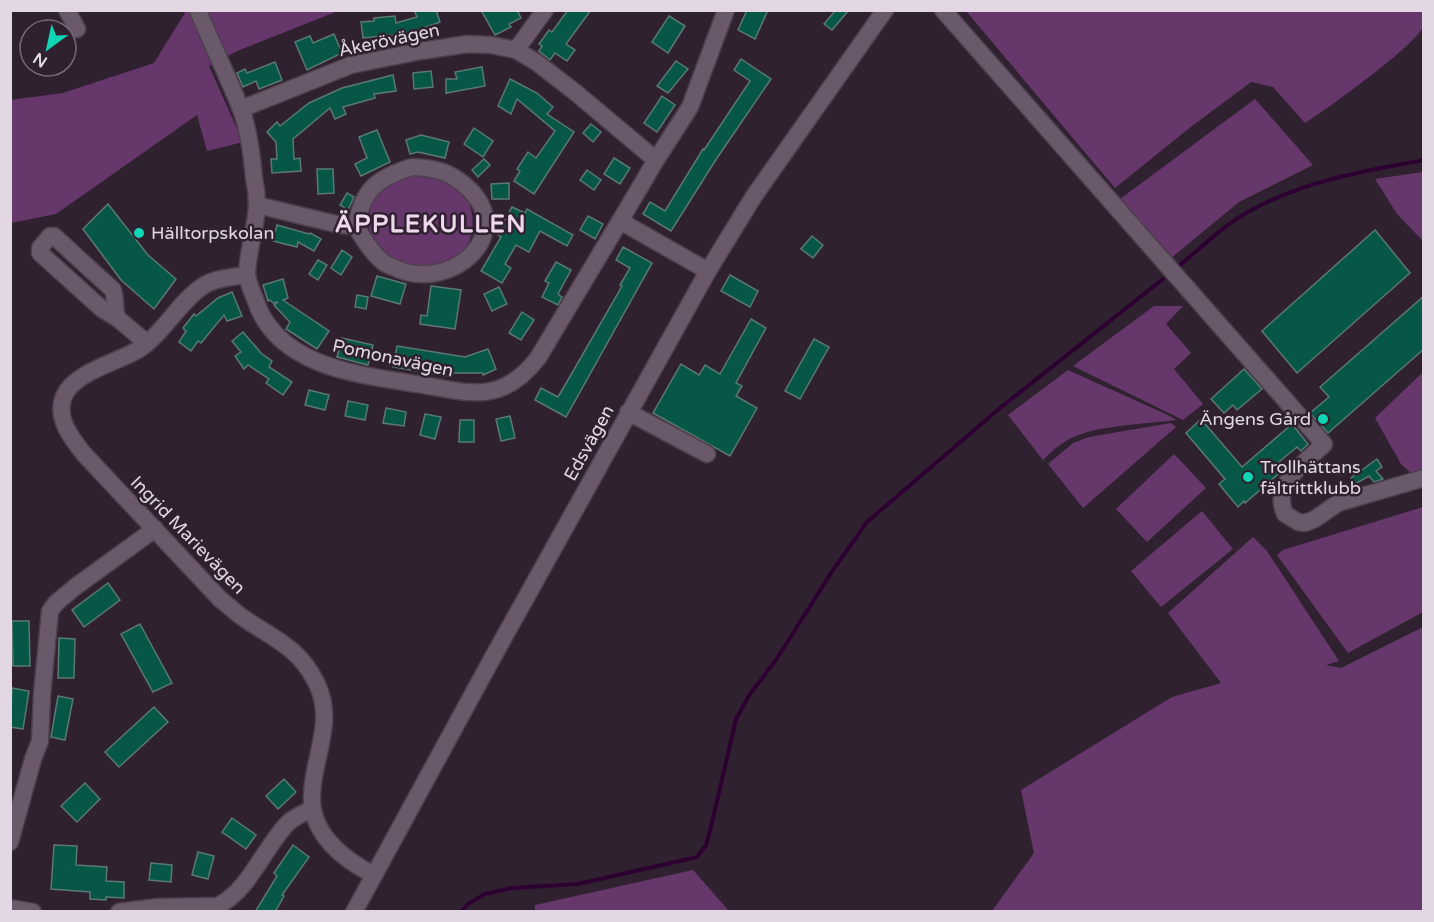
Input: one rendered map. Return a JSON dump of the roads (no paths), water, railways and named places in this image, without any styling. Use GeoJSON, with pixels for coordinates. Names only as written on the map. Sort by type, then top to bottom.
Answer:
{"type":"FeatureCollection","features":[{"type":"Feature","properties":{"kind":"street","name":"Pomonavägen"},"geometry":{"type":"LineString","coordinates":[[198,10],[241,109],[250,149],[257,205],[247,275],[257,306],[271,331],[292,348],[314,361],[380,378],[457,391],[491,391],[501,388],[525,375],[538,358],[656,159],[690,107],[726,10]]}},
{"type":"Feature","properties":{"kind":"street"},"geometry":{"type":"LineString","coordinates":[[516,51],[545,10]]}},
{"type":"Feature","properties":{"kind":"street","name":"Edsvägen"},"geometry":{"type":"LineString","coordinates":[[354,912],[628,412],[708,271],[754,196],[885,10]]}},
{"type":"Feature","properties":{"kind":"street"},"geometry":{"type":"LineString","coordinates":[[943,10],[1324,444],[1286,483],[1281,494],[1281,507],[1285,514],[1298,522],[1305,523],[1338,503],[1424,478]]}},
{"type":"Feature","properties":{"kind":"street","name":"Åkerövägen"},"geometry":{"type":"LineString","coordinates":[[241,109],[351,65],[468,44],[491,45],[516,51],[536,62],[656,159]]}},
{"type":"Feature","properties":{"kind":"street"},"geometry":{"type":"LineString","coordinates":[[412,167],[433,168],[456,177],[481,205],[485,219],[482,238],[475,252],[463,263],[447,271],[425,274],[406,272],[385,263],[366,244],[356,226],[359,208],[371,188],[389,174],[412,167]]}},
{"type":"Feature","properties":{"kind":"street"},"geometry":{"type":"LineString","coordinates":[[257,205],[340,225],[356,226]]}},
{"type":"Feature","properties":{"kind":"street"},"geometry":{"type":"LineString","coordinates":[[620,221],[708,271]]}},
{"type":"Feature","properties":{"kind":"street"},"geometry":{"type":"LineString","coordinates":[[117,318],[113,290],[54,236],[50,236],[40,248],[40,253],[102,309],[117,318],[147,344]]}},
{"type":"Feature","properties":{"kind":"street","name":"Ingrid Marievägen"},"geometry":{"type":"LineString","coordinates":[[247,275],[223,278],[205,285],[147,344],[74,383],[64,395],[62,411],[68,434],[221,600],[242,617],[296,652],[316,681],[325,706],[326,724],[314,774],[312,809],[321,832],[334,848],[350,861],[374,875]]}},
{"type":"Feature","properties":{"kind":"street"},"geometry":{"type":"LineString","coordinates":[[628,412],[706,454]]}},
{"type":"Feature","properties":{"kind":"street"},"geometry":{"type":"LineString","coordinates":[[10,842],[40,741],[50,611],[75,587],[155,529]]}},
{"type":"Feature","properties":{"kind":"street"},"geometry":{"type":"LineString","coordinates":[[119,912],[158,907],[218,906],[226,902],[237,892],[289,822],[312,809]]}},
{"type":"Feature","properties":{"kind":"street"},"geometry":{"type":"LineString","coordinates":[[10,908],[33,912]]}},
{"type":"Feature","properties":{"kind":"waterway"},"geometry":{"type":"LineString","coordinates":[[1180,265],[1230,224],[1269,201],[1334,178],[1424,160]]}},
{"type":"Feature","properties":{"kind":"waterway"},"geometry":{"type":"LineString","coordinates":[[461,912],[468,904],[485,894],[512,888],[578,884],[697,857],[706,845],[736,719],[750,694],[776,660],[833,570],[867,522],[1000,408],[1163,279]]}},
{"type":"Feature","properties":{"kind":"place","name":"Hälltorpskolan"},"geometry":{"type":"Point","coordinates":[139,233]}},
{"type":"Feature","properties":{"kind":"place","name":"Ängens Gård"},"geometry":{"type":"Point","coordinates":[1323,419]}},
{"type":"Feature","properties":{"kind":"place","name":"Trollhättans fältrittklubb"},"geometry":{"type":"Point","coordinates":[1248,477]}},
{"type":"Feature","properties":{"kind":"district","name":"ÄPPLEKULLEN"},"geometry":{"type":"Point","coordinates":[431,224]}}]}
